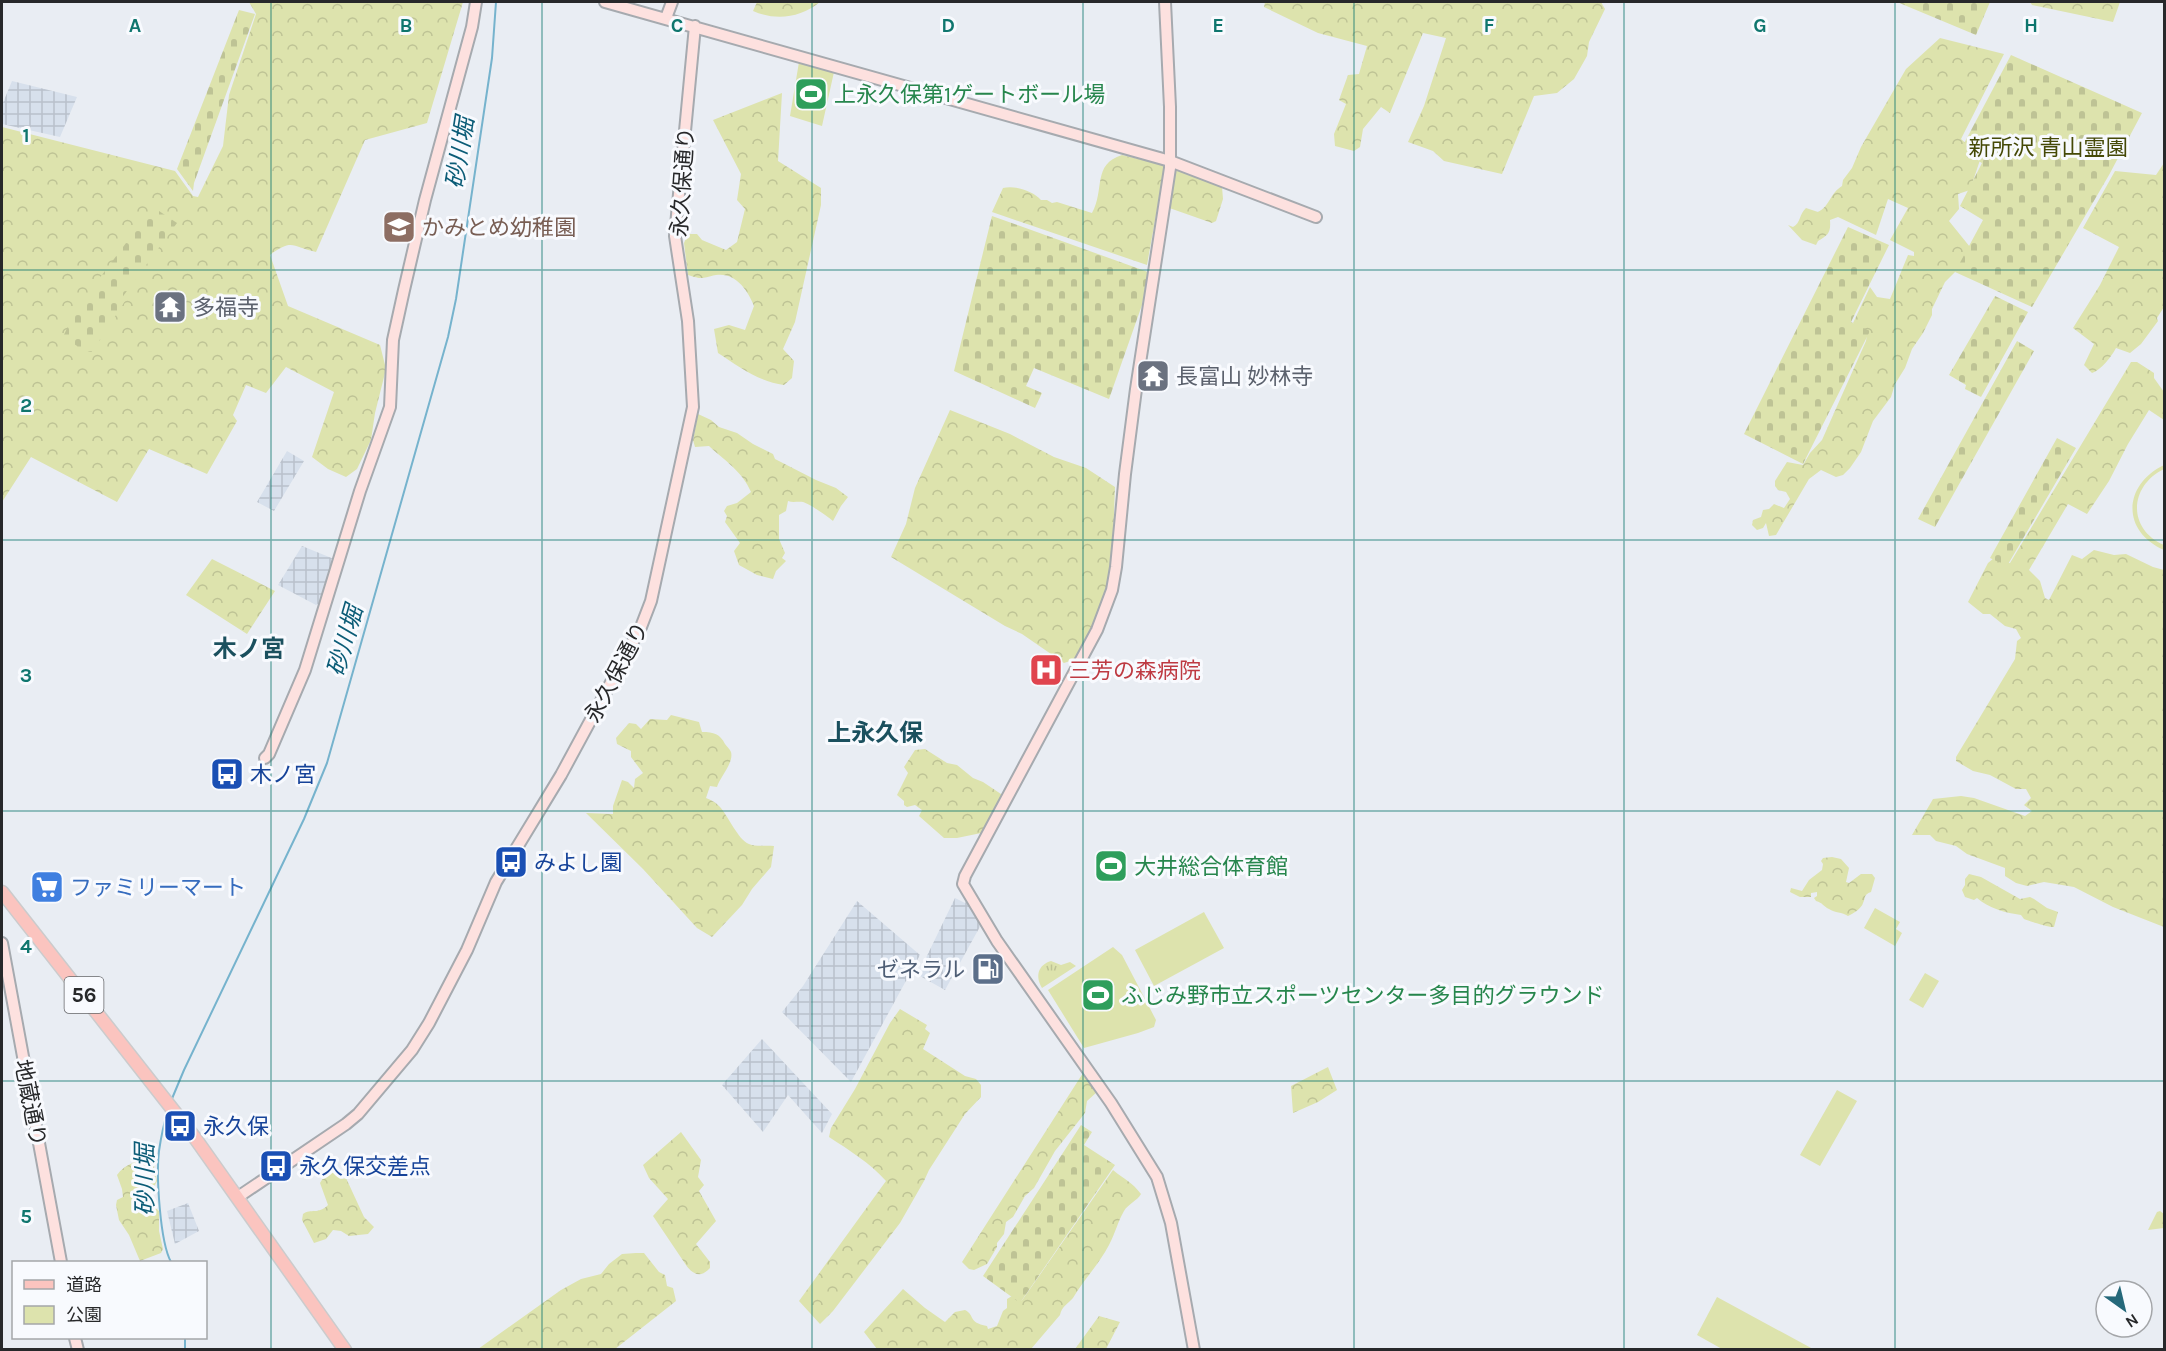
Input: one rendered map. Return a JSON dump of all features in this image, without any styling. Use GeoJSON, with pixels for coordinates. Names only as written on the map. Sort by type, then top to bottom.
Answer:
{"type":"FeatureCollection","features":[{"type":"Feature","properties":{"kind":"main road","name":"56"},"geometry":{"type":"LineString","coordinates":[[2,892],[177,1113],[345,1350]]}},
{"type":"Feature","properties":{"kind":"street"},"geometry":{"type":"LineString","coordinates":[[265,758],[269,754],[305,670],[360,491],[390,407],[393,340],[425,201],[472,27],[476,2]]}},
{"type":"Feature","properties":{"kind":"street"},"geometry":{"type":"LineString","coordinates":[[605,2],[1170,161],[1316,217]]}},
{"type":"Feature","properties":{"kind":"street"},"geometry":{"type":"LineString","coordinates":[[666,18],[672,2]]}},
{"type":"Feature","properties":{"kind":"street"},"geometry":{"type":"LineString","coordinates":[[1165,2],[1170,161],[1136,389],[1112,590],[1106,612],[1097,630],[965,876],[963,884],[997,941],[1111,1103],[1157,1177],[1171,1222],[1194,1350]]}},
{"type":"Feature","properties":{"kind":"street","name":"永久保通り"},"geometry":{"type":"LineString","coordinates":[[238,1197],[352,1119],[412,1050],[457,972],[496,882],[561,775],[641,627],[651,601],[693,407],[688,321],[675,236],[695,26]]}},
{"type":"Feature","properties":{"kind":"street","name":"地蔵通り"},"geometry":{"type":"LineString","coordinates":[[2,943],[61,1261]]}},
{"type":"Feature","properties":{"kind":"shaded area"},"geometry":{"type":"Polygon","coordinates":[[[12,81],[77,97],[60,137],[2,124],[2,105],[12,81]]]}},
{"type":"Feature","properties":{"kind":"shaded area"},"geometry":{"type":"Polygon","coordinates":[[[287,451],[304,461],[274,511],[257,502],[287,451]]]}},
{"type":"Feature","properties":{"kind":"shaded area"},"geometry":{"type":"Polygon","coordinates":[[[302,546],[334,559],[320,603],[316,605],[278,585],[302,546]]]}},
{"type":"Feature","properties":{"kind":"shaded area"},"geometry":{"type":"Polygon","coordinates":[[[955,898],[965,903],[967,899],[982,923],[945,990],[920,976],[924,968],[923,964],[955,898]]]}},
{"type":"Feature","properties":{"kind":"shaded area"},"geometry":{"type":"Polygon","coordinates":[[[857,901],[920,955],[851,1082],[782,1012],[803,986],[857,901]]]}},
{"type":"Feature","properties":{"kind":"shaded area"},"geometry":{"type":"Polygon","coordinates":[[[762,1039],[832,1114],[822,1133],[788,1095],[763,1132],[722,1085],[762,1039]]]}},
{"type":"Feature","properties":{"kind":"shaded area"},"geometry":{"type":"Polygon","coordinates":[[[188,1203],[199,1231],[175,1244],[167,1211],[188,1203]]]}},
{"type":"Feature","properties":{"kind":"green space"},"geometry":{"type":"Polygon","coordinates":[[[249,2],[463,2],[427,123],[365,140],[316,252],[288,245],[270,255],[288,306],[380,345],[386,369],[371,440],[357,469],[346,477],[328,469],[312,457],[334,392],[286,367],[266,393],[246,385],[233,415],[237,421],[207,474],[149,449],[117,502],[31,457],[2,502],[2,127],[175,171],[193,196],[198,197],[223,146],[229,95],[256,14],[249,2]]]}},
{"type":"Feature","properties":{"kind":"green space"},"geometry":{"type":"Polygon","coordinates":[[[757,2],[820,2],[796,15],[779,17],[753,11],[757,2]]]}},
{"type":"Feature","properties":{"kind":"green space"},"geometry":{"type":"Polygon","coordinates":[[[1265,2],[1601,2],[1605,9],[1589,42],[1587,56],[1574,79],[1557,93],[1534,96],[1502,174],[1444,161],[1433,151],[1408,142],[1424,106],[1446,38],[1423,33],[1390,113],[1381,107],[1363,129],[1360,147],[1354,151],[1335,146],[1334,134],[1346,104],[1339,100],[1348,75],[1359,74],[1367,46],[1318,33],[1264,7],[1265,2]]]}},
{"type":"Feature","properties":{"kind":"green space"},"geometry":{"type":"Polygon","coordinates":[[[1897,2],[1990,2],[1976,35],[1897,2]]]}},
{"type":"Feature","properties":{"kind":"green space"},"geometry":{"type":"Polygon","coordinates":[[[2030,2],[2120,2],[2113,22],[2032,5],[2030,2]]]}},
{"type":"Feature","properties":{"kind":"green space"},"geometry":{"type":"Polygon","coordinates":[[[239,10],[255,14],[193,191],[177,169],[239,10]]]}},
{"type":"Feature","properties":{"kind":"green space"},"geometry":{"type":"Polygon","coordinates":[[[1940,38],[2004,54],[1961,139],[1981,157],[1970,190],[1958,194],[1959,209],[1949,221],[1970,247],[1958,269],[1945,282],[1932,309],[1932,315],[1912,349],[1891,397],[1873,421],[1861,452],[1850,468],[1843,475],[1836,477],[1821,470],[1809,479],[1776,535],[1769,536],[1766,523],[1763,528],[1757,530],[1752,525],[1753,520],[1761,517],[1763,510],[1769,509],[1774,504],[1784,508],[1790,499],[1786,492],[1778,490],[1775,481],[1787,462],[1803,465],[1822,440],[1866,341],[1867,334],[1853,323],[1870,287],[1877,297],[1890,299],[1908,255],[1914,256],[1914,252],[1890,240],[1908,208],[1888,199],[1876,235],[1838,217],[1830,220],[1828,233],[1816,245],[1802,240],[1788,225],[1793,227],[1796,225],[1806,208],[1818,212],[1842,186],[1861,147],[1906,69],[1940,38]]]}},
{"type":"Feature","properties":{"kind":"green space","name":"新所沢 青山霊園"},"geometry":{"type":"Polygon","coordinates":[[[2011,55],[2142,113],[2109,175],[2032,307],[1955,272],[1983,220],[1960,206],[1982,163],[1960,151],[2011,55]]]}},
{"type":"Feature","properties":{"kind":"green space","name":"上永久保第1ゲートボール場"},"geometry":{"type":"Polygon","coordinates":[[[799,62],[834,72],[822,126],[790,116],[799,62]]]}},
{"type":"Feature","properties":{"kind":"green space"},"geometry":{"type":"Polygon","coordinates":[[[782,93],[778,161],[821,188],[821,205],[795,322],[783,349],[794,361],[792,378],[784,385],[757,377],[718,353],[714,329],[729,325],[745,330],[754,306],[740,283],[729,276],[716,275],[700,278],[688,275],[684,243],[688,234],[697,234],[702,240],[726,250],[737,242],[745,209],[737,200],[741,174],[713,120],[782,93]]]}},
{"type":"Feature","properties":{"kind":"green space"},"geometry":{"type":"Polygon","coordinates":[[[1122,155],[1176,168],[1222,187],[1223,199],[1216,221],[1212,223],[1158,204],[1147,265],[992,212],[1003,188],[1013,187],[1033,194],[1041,200],[1057,202],[1092,213],[1106,165],[1122,155]]]}},
{"type":"Feature","properties":{"kind":"green space"},"geometry":{"type":"Polygon","coordinates":[[[2164,163],[2164,307],[2157,318],[2158,321],[2141,344],[2130,353],[2116,348],[2106,362],[2092,373],[2084,365],[2094,344],[2073,328],[2100,285],[2119,247],[2083,228],[2115,171],[2156,175],[2164,163]]]}},
{"type":"Feature","properties":{"kind":"green space"},"geometry":{"type":"Polygon","coordinates":[[[153,207],[177,223],[121,299],[125,301],[92,352],[85,351],[63,337],[75,311],[153,207]]]}},
{"type":"Feature","properties":{"kind":"green space"},"geometry":{"type":"Polygon","coordinates":[[[992,216],[1148,272],[1142,305],[1109,399],[1034,368],[1026,386],[1042,393],[1035,408],[954,371],[992,216]]]}},
{"type":"Feature","properties":{"kind":"green space"},"geometry":{"type":"Polygon","coordinates":[[[1848,227],[1889,245],[1851,322],[1870,331],[1803,464],[1744,434],[1848,227]]]}},
{"type":"Feature","properties":{"kind":"green space"},"geometry":{"type":"Polygon","coordinates":[[[1995,296],[2028,312],[1981,397],[1965,389],[1966,385],[1949,375],[1995,296]]]}},
{"type":"Feature","properties":{"kind":"green space"},"geometry":{"type":"Polygon","coordinates":[[[2017,341],[2034,351],[1935,527],[1918,519],[2017,341]]]}},
{"type":"Feature","properties":{"kind":"green space"},"geometry":{"type":"Polygon","coordinates":[[[2131,362],[2137,362],[2154,373],[2154,378],[2164,392],[2164,420],[2149,410],[2109,481],[2087,514],[2068,504],[2029,570],[2040,581],[2045,598],[2049,600],[2072,555],[2082,559],[2094,550],[2114,555],[2126,554],[2164,570],[2164,927],[2113,907],[2074,887],[2044,882],[2027,886],[2016,883],[2005,876],[2005,868],[1967,854],[1956,846],[1936,841],[1930,835],[1912,835],[1933,799],[1961,796],[1974,798],[2025,816],[2032,811],[2024,805],[2031,798],[2026,789],[2016,789],[1990,775],[1973,771],[1956,761],[1956,757],[2015,659],[2017,641],[2021,638],[2016,629],[2005,626],[1990,614],[1983,614],[1968,602],[1988,563],[1994,558],[2010,563],[2131,362]]]}},
{"type":"Feature","properties":{"kind":"green space"},"geometry":{"type":"Polygon","coordinates":[[[950,410],[1010,434],[1054,457],[1086,468],[1115,487],[1112,567],[1108,597],[1082,653],[1073,660],[1064,663],[1022,634],[891,557],[906,524],[915,488],[950,410]]]}},
{"type":"Feature","properties":{"kind":"green space"},"geometry":{"type":"Polygon","coordinates":[[[698,414],[719,427],[737,433],[773,454],[775,459],[836,488],[848,497],[833,521],[806,503],[788,501],[786,511],[779,515],[779,539],[785,553],[782,558],[786,561],[776,571],[773,579],[757,575],[739,565],[734,551],[740,543],[725,522],[727,516],[724,511],[727,506],[737,503],[751,492],[738,472],[709,446],[695,447],[693,440],[698,414]]]}},
{"type":"Feature","properties":{"kind":"green space"},"geometry":{"type":"Polygon","coordinates":[[[2057,438],[2076,448],[2007,566],[1990,558],[2057,438]]]}},
{"type":"Feature","properties":{"kind":"green space"},"geometry":{"type":"Polygon","coordinates":[[[2164,465],[2164,469],[2152,476],[2144,486],[2137,507],[2143,529],[2164,545],[2164,550],[2150,542],[2140,532],[2134,520],[2132,508],[2141,484],[2150,474],[2164,465]]]}},
{"type":"Feature","properties":{"kind":"green space"},"geometry":{"type":"Polygon","coordinates":[[[212,559],[275,591],[247,634],[186,595],[212,559]]]}},
{"type":"Feature","properties":{"kind":"green space"},"geometry":{"type":"Polygon","coordinates":[[[671,715],[699,722],[702,732],[713,733],[721,738],[731,752],[729,765],[717,787],[710,786],[706,798],[719,806],[745,842],[774,846],[771,867],[742,905],[712,937],[697,928],[643,869],[586,813],[613,814],[613,806],[622,780],[634,788],[635,779],[643,773],[631,757],[631,751],[617,744],[616,738],[629,723],[636,724],[641,729],[650,719],[667,720],[671,715]]]}},
{"type":"Feature","properties":{"kind":"green space"},"geometry":{"type":"Polygon","coordinates":[[[925,749],[947,763],[957,765],[973,778],[1001,794],[1002,800],[986,832],[957,838],[944,838],[919,816],[922,810],[915,805],[907,807],[904,805],[904,801],[897,795],[908,773],[904,767],[915,750],[925,749]]]}},
{"type":"Feature","properties":{"kind":"green space"},"geometry":{"type":"Polygon","coordinates":[[[1823,858],[1841,859],[1849,868],[1846,882],[1849,883],[1861,874],[1872,874],[1875,878],[1871,892],[1866,895],[1861,907],[1848,916],[1816,901],[1814,898],[1817,892],[1811,893],[1811,897],[1800,897],[1790,892],[1791,888],[1802,891],[1809,880],[1822,870],[1823,858]]]}},
{"type":"Feature","properties":{"kind":"green space"},"geometry":{"type":"Polygon","coordinates":[[[1969,874],[1981,877],[2020,899],[2030,897],[2058,912],[2054,927],[2024,919],[2021,915],[1997,910],[1977,898],[1974,900],[1965,897],[1962,890],[1969,874]]]}},
{"type":"Feature","properties":{"kind":"green space"},"geometry":{"type":"Polygon","coordinates":[[[1875,908],[1900,922],[1896,929],[1902,933],[1895,946],[1864,928],[1875,908]]]}},
{"type":"Feature","properties":{"kind":"green space"},"geometry":{"type":"Polygon","coordinates":[[[1204,912],[1224,948],[1154,986],[1135,950],[1204,912]]]}},
{"type":"Feature","properties":{"kind":"green space","name":"ふじみ野市⽴スポーツセンター多⽬的グラウンド"},"geometry":{"type":"Polygon","coordinates":[[[1113,947],[1122,955],[1156,1020],[1154,1027],[1084,1048],[1048,990],[1113,947]]]}},
{"type":"Feature","properties":{"kind":"green space"},"geometry":{"type":"Polygon","coordinates":[[[1051,961],[1061,965],[1070,962],[1076,966],[1042,988],[1039,972],[1043,965],[1051,961]]]}},
{"type":"Feature","properties":{"kind":"green space"},"geometry":{"type":"Polygon","coordinates":[[[1925,973],[1939,981],[1923,1008],[1909,1000],[1925,973]]]}},
{"type":"Feature","properties":{"kind":"green space"},"geometry":{"type":"Polygon","coordinates":[[[900,1009],[927,1025],[925,1029],[930,1033],[923,1049],[965,1076],[976,1079],[981,1085],[981,1097],[965,1114],[929,1170],[900,1223],[833,1311],[820,1324],[799,1301],[886,1181],[852,1152],[829,1137],[831,1128],[900,1009]]]}},
{"type":"Feature","properties":{"kind":"green space"},"geometry":{"type":"Polygon","coordinates":[[[1328,1067],[1337,1090],[1318,1102],[1293,1113],[1291,1086],[1328,1067]]]}},
{"type":"Feature","properties":{"kind":"green space"},"geometry":{"type":"Polygon","coordinates":[[[1083,1073],[1097,1092],[1087,1101],[1085,1113],[1055,1151],[1034,1188],[1025,1196],[1013,1217],[1006,1222],[1004,1234],[987,1264],[974,1270],[969,1269],[962,1262],[1083,1073]]]}},
{"type":"Feature","properties":{"kind":"green space"},"geometry":{"type":"Polygon","coordinates":[[[1837,1090],[1857,1101],[1820,1166],[1800,1155],[1837,1090]]]}},
{"type":"Feature","properties":{"kind":"green space"},"geometry":{"type":"Polygon","coordinates":[[[1081,1125],[1092,1132],[1084,1145],[1115,1165],[1020,1303],[983,1276],[1081,1125]]]}},
{"type":"Feature","properties":{"kind":"green space"},"geometry":{"type":"Polygon","coordinates":[[[681,1132],[701,1160],[698,1177],[704,1185],[699,1191],[716,1221],[696,1244],[710,1262],[710,1268],[700,1274],[694,1273],[689,1268],[653,1216],[668,1199],[649,1178],[643,1165],[681,1132]]]}},
{"type":"Feature","properties":{"kind":"green space"},"geometry":{"type":"Polygon","coordinates":[[[152,1157],[155,1160],[157,1181],[148,1198],[159,1211],[159,1231],[163,1249],[161,1253],[140,1261],[129,1235],[119,1220],[116,1205],[117,1200],[123,1197],[117,1175],[128,1165],[152,1157]]]}},
{"type":"Feature","properties":{"kind":"green space"},"geometry":{"type":"Polygon","coordinates":[[[337,1168],[342,1179],[346,1178],[364,1217],[374,1227],[368,1234],[349,1236],[341,1231],[333,1230],[326,1239],[314,1243],[302,1220],[303,1214],[321,1210],[328,1205],[320,1183],[325,1175],[337,1168]]]}},
{"type":"Feature","properties":{"kind":"green space"},"geometry":{"type":"Polygon","coordinates":[[[1113,1170],[1141,1194],[1124,1211],[1105,1252],[1073,1298],[1031,1349],[877,1349],[864,1332],[903,1289],[945,1322],[955,1312],[965,1310],[974,1321],[987,1326],[988,1329],[997,1326],[1003,1311],[1007,1308],[1007,1299],[1012,1296],[1021,1301],[1023,1299],[1113,1170]]]}},
{"type":"Feature","properties":{"kind":"green space"},"geometry":{"type":"Polygon","coordinates":[[[2157,1212],[2164,1214],[2164,1228],[2148,1230],[2157,1212]]]}},
{"type":"Feature","properties":{"kind":"green space"},"geometry":{"type":"Polygon","coordinates":[[[644,1253],[659,1272],[665,1275],[667,1286],[673,1288],[676,1301],[615,1349],[478,1349],[561,1290],[581,1279],[601,1274],[622,1254],[644,1253]]]}},
{"type":"Feature","properties":{"kind":"green space"},"geometry":{"type":"Polygon","coordinates":[[[1717,1297],[1813,1349],[1722,1349],[1697,1335],[1717,1297]]]}},
{"type":"Feature","properties":{"kind":"green space"},"geometry":{"type":"Polygon","coordinates":[[[1099,1316],[1120,1322],[1106,1349],[1075,1349],[1099,1316]]]}},
{"type":"Feature","properties":{"kind":"waterway","name":"砂川堀"},"geometry":{"type":"LineString","coordinates":[[171,1101],[304,819],[327,763],[448,337],[456,299],[492,58],[496,2]]}},
{"type":"Feature","properties":{"kind":"waterway","name":"砂川堀"},"geometry":{"type":"LineString","coordinates":[[168,1110],[159,1151],[158,1176],[164,1240],[171,1261]]}},
{"type":"Feature","properties":{"kind":"waterway","name":"砂川堀"},"geometry":{"type":"LineString","coordinates":[[185,1339],[185,1350]]}},
{"type":"Feature","properties":{"kind":"place","name":"上永久保第1ゲートボール場"},"geometry":{"type":"Point","coordinates":[811,94]}},
{"type":"Feature","properties":{"kind":"place","name":"かみとめ幼稚園"},"geometry":{"type":"Point","coordinates":[399,227]}},
{"type":"Feature","properties":{"kind":"place","name":"多福寺"},"geometry":{"type":"Point","coordinates":[170,307]}},
{"type":"Feature","properties":{"kind":"place","name":"長富山 妙林寺"},"geometry":{"type":"Point","coordinates":[1153,376]}},
{"type":"Feature","properties":{"kind":"place","name":"三芳の森病院"},"geometry":{"type":"Point","coordinates":[1046,670]}},
{"type":"Feature","properties":{"kind":"place","name":"木ノ宮"},"geometry":{"type":"Point","coordinates":[227,774]}},
{"type":"Feature","properties":{"kind":"place","name":"みよし園"},"geometry":{"type":"Point","coordinates":[511,862]}},
{"type":"Feature","properties":{"kind":"place","name":"大井総合体育館"},"geometry":{"type":"Point","coordinates":[1111,866]}},
{"type":"Feature","properties":{"kind":"place","name":"ファミリーマート"},"geometry":{"type":"Point","coordinates":[47,887]}},
{"type":"Feature","properties":{"kind":"place","name":"ゼネラル"},"geometry":{"type":"Point","coordinates":[988,969]}},
{"type":"Feature","properties":{"kind":"place","name":"ふじみ野市⽴スポーツセンター多⽬的グラウンド"},"geometry":{"type":"Point","coordinates":[1098,995]}},
{"type":"Feature","properties":{"kind":"place","name":"永久保"},"geometry":{"type":"Point","coordinates":[180,1126]}},
{"type":"Feature","properties":{"kind":"place","name":"永久保交差点"},"geometry":{"type":"Point","coordinates":[276,1166]}},
{"type":"Feature","properties":{"kind":"district","name":"木ノ宮"},"geometry":{"type":"Point","coordinates":[249,649]}},
{"type":"Feature","properties":{"kind":"district","name":"上永久保"},"geometry":{"type":"Point","coordinates":[875,733]}}]}
